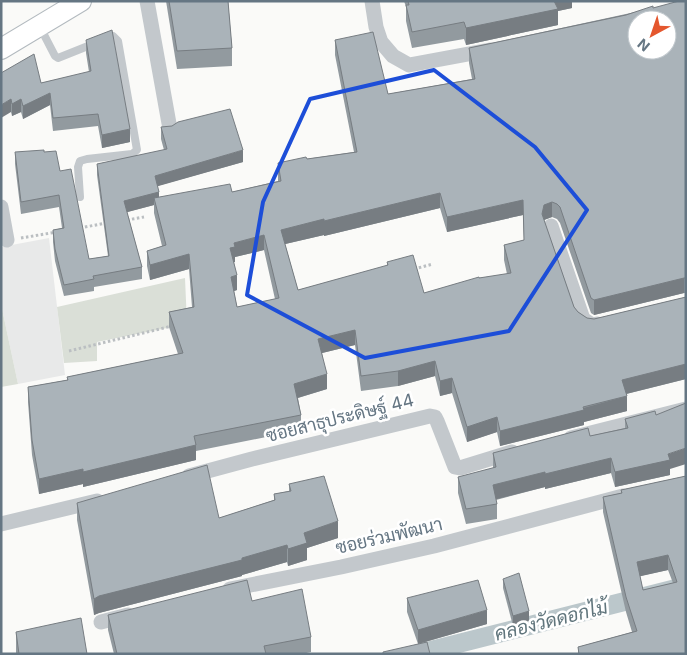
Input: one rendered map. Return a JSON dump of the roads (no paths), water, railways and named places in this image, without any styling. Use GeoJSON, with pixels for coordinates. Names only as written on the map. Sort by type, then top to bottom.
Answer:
{"type":"FeatureCollection","features":[{"type":"Feature","properties":{"kind":"main road"},"geometry":{"type":"LineString","coordinates":[[1,49],[81,1]]}},
{"type":"Feature","properties":{"kind":"main road"},"geometry":{"type":"LineString","coordinates":[[1,31],[39,25]]}},
{"type":"Feature","properties":{"kind":"street"},"geometry":{"type":"LineString","coordinates":[[147,1],[170,130]]}},
{"type":"Feature","properties":{"kind":"street"},"geometry":{"type":"LineString","coordinates":[[372,1],[376,27],[381,42],[393,56],[409,65],[504,47]]}},
{"type":"Feature","properties":{"kind":"street"},"geometry":{"type":"LineString","coordinates":[[1,207],[7,240]]}},
{"type":"Feature","properties":{"kind":"street"},"geometry":{"type":"LineString","coordinates":[[551,226],[583,319],[592,325],[611,320]]}},
{"type":"Feature","properties":{"kind":"street"},"geometry":{"type":"LineString","coordinates":[[553,442],[686,409]]}},
{"type":"Feature","properties":{"kind":"street","name":"ซอยสาธุประดิษฐ์ 44"},"geometry":{"type":"LineString","coordinates":[[178,479],[252,458],[430,416],[435,417],[455,466],[460,468],[525,449]]}},
{"type":"Feature","properties":{"kind":"street","name":"ซอยร่วมพัฒนา"},"geometry":{"type":"LineString","coordinates":[[218,592],[425,548],[593,502],[639,492]]}},
{"type":"Feature","properties":{"kind":"street"},"geometry":{"type":"LineString","coordinates":[[1,524],[113,497]]}},
{"type":"Feature","properties":{"kind":"street"},"geometry":{"type":"LineString","coordinates":[[100,622],[146,610]]}},
{"type":"Feature","properties":{"kind":"lane"},"geometry":{"type":"LineString","coordinates":[[39,25],[55,56],[58,58],[113,36],[118,42],[137,150],[132,154],[88,158],[80,161],[78,167],[80,196]]}},
{"type":"Feature","properties":{"kind":"waterway","name":"คลองวัดดอกไม้"},"geometry":{"type":"LineString","coordinates":[[417,654],[686,586]]}}]}
